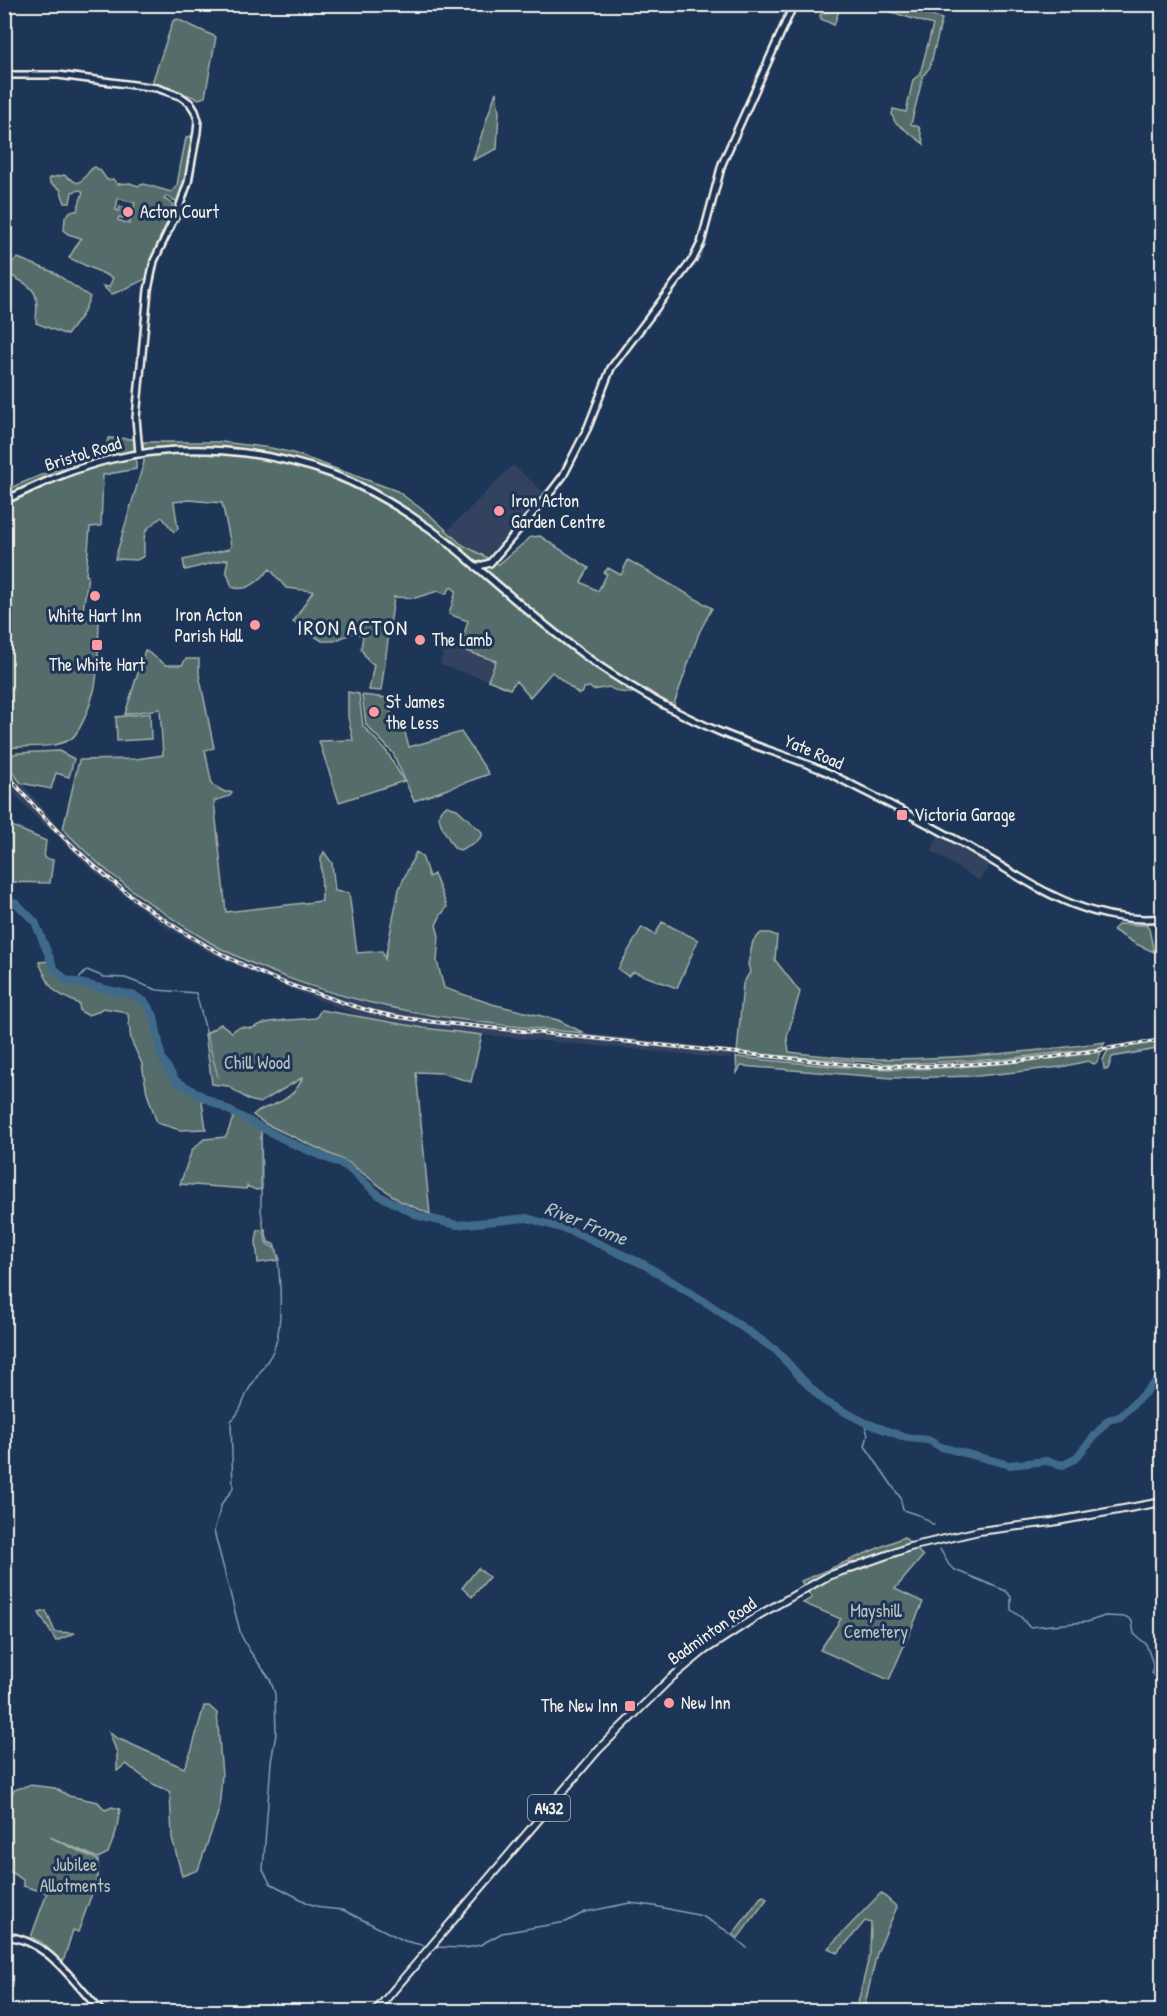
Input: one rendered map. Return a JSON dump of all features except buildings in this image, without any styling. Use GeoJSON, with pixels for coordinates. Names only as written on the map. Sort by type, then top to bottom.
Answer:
{"type":"FeatureCollection","features":[{"type":"Feature","properties":{"kind":"main road"},"geometry":{"type":"LineString","coordinates":[[476,567],[490,563],[550,494],[588,427],[610,368],[693,259],[701,243],[722,164],[794,4]]}},
{"type":"Feature","properties":{"kind":"main road"},"geometry":{"type":"LineString","coordinates":[[4,75],[58,75],[157,88],[180,96],[190,103],[195,111],[198,120],[197,132],[188,182],[179,208],[154,261],[148,290],[136,418],[139,453]]}},
{"type":"Feature","properties":{"kind":"main road","name":"Bristol Road"},"geometry":{"type":"LineString","coordinates":[[4,501],[67,473],[139,453],[196,450],[245,453],[333,474],[368,491],[405,513],[449,544],[476,567]]}},
{"type":"Feature","properties":{"kind":"main road","name":"Yate Road"},"geometry":{"type":"LineString","coordinates":[[476,567],[546,626],[599,665],[671,709],[725,734],[829,773],[942,832],[1027,882],[1075,906],[1104,915],[1128,919],[1162,918]]}},
{"type":"Feature","properties":{"kind":"main road","name":"Badminton Road"},"geometry":{"type":"LineString","coordinates":[[375,2012],[602,1745],[671,1678],[715,1644],[759,1615],[828,1576],[910,1547],[979,1531],[1052,1522],[1162,1502]]}},
{"type":"Feature","properties":{"kind":"main road"},"geometry":{"type":"LineString","coordinates":[[4,1936],[24,1940],[43,1949],[102,2012]]}},
{"type":"Feature","properties":{"kind":"shaded area"},"geometry":{"type":"Polygon","coordinates":[[[513,465],[543,491],[488,557],[461,544],[447,531],[513,465]]]}},
{"type":"Feature","properties":{"kind":"shaded area"},"geometry":{"type":"Polygon","coordinates":[[[449,645],[496,661],[488,680],[440,665],[444,648],[449,645]]]}},
{"type":"Feature","properties":{"kind":"shaded area"},"geometry":{"type":"Polygon","coordinates":[[[4,762],[59,827],[57,836],[35,817],[5,783],[4,762]]]}},
{"type":"Feature","properties":{"kind":"shaded area"},"geometry":{"type":"Polygon","coordinates":[[[63,829],[109,872],[171,918],[212,944],[312,988],[369,1004],[418,1014],[732,1050],[731,1059],[482,1035],[367,1019],[270,981],[208,952],[161,924],[101,878],[61,841],[63,829]]]}},
{"type":"Feature","properties":{"kind":"shaded area"},"geometry":{"type":"Polygon","coordinates":[[[939,834],[990,864],[979,881],[931,851],[939,834]]]}},
{"type":"Feature","properties":{"kind":"green space"},"geometry":{"type":"Polygon","coordinates":[[[831,4],[841,5],[834,25],[821,19],[820,15],[828,11],[831,4]]]}},
{"type":"Feature","properties":{"kind":"green space"},"geometry":{"type":"Polygon","coordinates":[[[868,5],[898,5],[942,19],[930,67],[923,76],[911,124],[919,127],[924,144],[895,122],[892,115],[893,109],[906,112],[913,80],[920,74],[933,25],[868,5]]]}},
{"type":"Feature","properties":{"kind":"green space"},"geometry":{"type":"Polygon","coordinates":[[[177,19],[216,37],[205,97],[199,99],[152,83],[173,21],[177,19]]]}},
{"type":"Feature","properties":{"kind":"green space"},"geometry":{"type":"Polygon","coordinates":[[[496,92],[499,112],[497,149],[473,160],[496,92]]]}},
{"type":"Feature","properties":{"kind":"green space"},"geometry":{"type":"Polygon","coordinates":[[[190,136],[194,139],[186,182],[178,202],[166,196],[164,199],[173,204],[170,211],[173,213],[156,250],[148,277],[111,294],[103,286],[109,287],[113,278],[69,258],[81,238],[64,231],[65,217],[71,211],[77,211],[83,192],[80,190],[72,192],[70,203],[65,203],[60,189],[50,183],[49,178],[64,175],[77,183],[95,167],[107,180],[113,179],[117,184],[130,183],[138,186],[144,184],[171,192],[177,186],[186,138],[190,136]],[[118,198],[116,210],[119,211],[120,206],[125,208],[123,218],[119,217],[118,220],[129,224],[135,203],[118,198]]]}},
{"type":"Feature","properties":{"kind":"green space"},"geometry":{"type":"Polygon","coordinates":[[[18,258],[53,272],[90,297],[82,315],[67,335],[36,323],[37,304],[34,293],[26,284],[10,275],[8,265],[18,258]]]}},
{"type":"Feature","properties":{"kind":"green space"},"geometry":{"type":"Polygon","coordinates":[[[108,438],[136,439],[136,469],[103,475],[101,526],[90,527],[86,575],[88,576],[82,618],[99,622],[97,675],[94,691],[81,725],[69,740],[54,745],[5,749],[5,490],[46,473],[105,455],[108,438]]]}},
{"type":"Feature","properties":{"kind":"green space"},"geometry":{"type":"Polygon","coordinates":[[[143,442],[222,442],[293,453],[397,491],[431,516],[461,544],[499,564],[531,537],[540,536],[589,568],[581,582],[598,591],[608,568],[621,575],[628,560],[712,608],[699,633],[673,707],[646,689],[627,693],[609,687],[593,690],[590,687],[584,688],[579,694],[552,672],[530,697],[516,681],[510,689],[488,680],[496,661],[460,649],[468,621],[449,614],[456,591],[451,587],[446,594],[438,591],[415,598],[394,597],[381,691],[369,690],[374,664],[369,662],[361,649],[363,635],[353,633],[334,641],[322,641],[293,622],[313,591],[286,588],[270,569],[248,587],[232,587],[226,570],[228,559],[185,570],[183,560],[229,549],[231,545],[222,503],[189,500],[174,502],[178,529],[174,532],[162,517],[145,533],[144,556],[137,560],[115,559],[144,462],[143,442]]]}},
{"type":"Feature","properties":{"kind":"green space"},"geometry":{"type":"Polygon","coordinates":[[[145,650],[166,665],[182,665],[186,659],[199,659],[199,674],[214,748],[205,750],[212,785],[225,792],[232,792],[230,796],[214,801],[226,912],[322,901],[321,858],[324,852],[332,863],[335,891],[349,893],[357,953],[382,951],[385,959],[399,889],[416,852],[422,856],[429,877],[434,874],[447,907],[436,925],[439,936],[437,961],[444,988],[492,1004],[558,1020],[584,1033],[454,1019],[412,1012],[328,992],[287,978],[211,943],[146,901],[98,863],[63,829],[79,760],[136,759],[163,755],[160,709],[125,714],[145,650]]]}},
{"type":"Feature","properties":{"kind":"green space"},"geometry":{"type":"Polygon","coordinates":[[[348,692],[359,694],[363,726],[387,752],[404,781],[339,802],[319,741],[353,740],[348,717],[348,692]]]}},
{"type":"Feature","properties":{"kind":"green space"},"geometry":{"type":"Polygon","coordinates":[[[362,695],[391,700],[391,726],[403,726],[409,747],[461,732],[489,774],[414,801],[393,753],[366,725],[362,695]]]}},
{"type":"Feature","properties":{"kind":"green space"},"geometry":{"type":"Polygon","coordinates":[[[150,713],[151,739],[117,741],[116,717],[150,713]]]}},
{"type":"Feature","properties":{"kind":"green space"},"geometry":{"type":"Polygon","coordinates":[[[59,751],[74,759],[69,777],[56,773],[51,789],[21,783],[5,762],[5,757],[17,753],[59,751]]]}},
{"type":"Feature","properties":{"kind":"green space"},"geometry":{"type":"Polygon","coordinates":[[[447,806],[457,809],[482,832],[482,836],[476,842],[460,850],[454,848],[442,826],[439,814],[447,806]]]}},
{"type":"Feature","properties":{"kind":"green space"},"geometry":{"type":"Polygon","coordinates":[[[5,823],[46,841],[44,858],[53,860],[50,883],[5,882],[5,823]]]}},
{"type":"Feature","properties":{"kind":"green space"},"geometry":{"type":"Polygon","coordinates":[[[662,922],[698,940],[677,988],[634,972],[628,976],[618,969],[642,927],[655,935],[662,922]]]}},
{"type":"Feature","properties":{"kind":"green space"},"geometry":{"type":"Polygon","coordinates":[[[1119,924],[1146,925],[1154,952],[1113,930],[1119,924]]]}},
{"type":"Feature","properties":{"kind":"green space"},"geometry":{"type":"Polygon","coordinates":[[[761,933],[777,936],[775,960],[800,992],[787,1037],[789,1052],[867,1059],[927,1058],[1016,1052],[1105,1042],[1102,1048],[1005,1059],[900,1064],[737,1053],[743,984],[750,972],[748,964],[753,941],[761,933]]]}},
{"type":"Feature","properties":{"kind":"green space"},"geometry":{"type":"Polygon","coordinates":[[[50,961],[54,968],[75,983],[104,989],[145,1002],[154,1016],[162,1059],[176,1081],[201,1095],[206,1129],[180,1130],[157,1123],[147,1093],[142,1064],[131,1040],[128,1014],[103,1008],[87,1015],[80,1011],[79,1004],[58,993],[50,985],[39,962],[50,961]]]}},
{"type":"Feature","properties":{"kind":"green space","name":"Chill Wood"},"geometry":{"type":"Polygon","coordinates":[[[321,1010],[424,1028],[482,1035],[471,1082],[442,1073],[416,1072],[430,1214],[400,1201],[349,1163],[266,1124],[253,1115],[288,1097],[300,1084],[302,1078],[260,1103],[249,1100],[228,1086],[212,1084],[205,1034],[221,1024],[232,1032],[240,1027],[253,1028],[274,1021],[316,1018],[321,1010]]]}},
{"type":"Feature","properties":{"kind":"green space"},"geometry":{"type":"Polygon","coordinates":[[[1162,1041],[1162,1048],[1112,1057],[1108,1069],[1104,1069],[1103,1060],[1108,1050],[1162,1041]]]}},
{"type":"Feature","properties":{"kind":"green space"},"geometry":{"type":"Polygon","coordinates":[[[1101,1052],[1094,1064],[1088,1061],[1061,1067],[978,1076],[892,1078],[741,1066],[737,1073],[736,1057],[816,1065],[923,1069],[1012,1063],[1101,1052]]]}},
{"type":"Feature","properties":{"kind":"green space"},"geometry":{"type":"Polygon","coordinates":[[[237,1114],[261,1127],[262,1189],[256,1190],[247,1186],[246,1189],[180,1184],[192,1150],[204,1139],[226,1137],[234,1115],[237,1114]]]}},
{"type":"Feature","properties":{"kind":"green space"},"geometry":{"type":"Polygon","coordinates":[[[265,1229],[268,1242],[274,1244],[280,1260],[258,1263],[256,1241],[258,1230],[265,1229]]]}},
{"type":"Feature","properties":{"kind":"green space","name":"Mayshill Cemetery"},"geometry":{"type":"Polygon","coordinates":[[[904,1537],[923,1556],[895,1589],[923,1602],[889,1680],[820,1650],[841,1619],[803,1603],[812,1598],[801,1581],[904,1537]]]}},
{"type":"Feature","properties":{"kind":"green space"},"geometry":{"type":"Polygon","coordinates":[[[478,1568],[489,1577],[472,1597],[462,1588],[478,1568]]]}},
{"type":"Feature","properties":{"kind":"green space"},"geometry":{"type":"Polygon","coordinates":[[[46,1611],[55,1632],[75,1633],[56,1641],[39,1613],[46,1611]]]}},
{"type":"Feature","properties":{"kind":"green space"},"geometry":{"type":"Polygon","coordinates":[[[204,1706],[209,1706],[217,1713],[222,1775],[219,1810],[198,1870],[182,1876],[172,1838],[170,1792],[153,1784],[126,1764],[117,1771],[117,1753],[109,1732],[115,1737],[184,1768],[204,1706]]]}},
{"type":"Feature","properties":{"kind":"green space","name":"Jubilee Allotments"},"geometry":{"type":"Polygon","coordinates":[[[29,1785],[55,1788],[69,1796],[98,1802],[105,1810],[112,1807],[120,1809],[116,1832],[108,1853],[98,1858],[50,1837],[98,1860],[98,1877],[78,1932],[73,1930],[63,1962],[41,1942],[31,1937],[47,1893],[23,1886],[23,1880],[5,1868],[5,1807],[14,1790],[29,1785]]]}},
{"type":"Feature","properties":{"kind":"green space"},"geometry":{"type":"Polygon","coordinates":[[[881,1893],[897,1907],[877,1953],[865,2004],[872,2008],[870,2011],[856,2011],[870,1953],[871,1923],[865,1921],[838,1953],[828,1948],[881,1893]]]}},
{"type":"Feature","properties":{"kind":"green space"},"geometry":{"type":"Polygon","coordinates":[[[764,1896],[767,1899],[738,1938],[733,1934],[764,1896]]]}},
{"type":"Feature","properties":{"kind":"waterway","name":"River Frome"},"geometry":{"type":"LineString","coordinates":[[4,899],[17,904],[35,922],[54,968],[66,980],[135,996],[145,1002],[154,1016],[162,1059],[176,1081],[291,1143],[346,1166],[380,1196],[419,1216],[457,1225],[527,1218],[571,1231],[645,1265],[710,1305],[777,1351],[824,1401],[864,1422],[907,1438],[928,1440],[941,1447],[1010,1465],[1046,1461],[1063,1465],[1075,1459],[1108,1420],[1120,1417],[1162,1376]]}},
{"type":"Feature","properties":{"kind":"waterway"},"geometry":{"type":"LineString","coordinates":[[75,983],[87,970],[104,977],[125,978],[157,990],[196,993],[218,1077]]}},
{"type":"Feature","properties":{"kind":"waterway"},"geometry":{"type":"LineString","coordinates":[[261,1127],[261,1145]]}},
{"type":"Feature","properties":{"kind":"waterway"},"geometry":{"type":"LineString","coordinates":[[261,1149],[261,1211],[266,1243],[277,1250],[279,1326],[272,1353],[231,1421],[233,1489],[222,1503],[214,1531],[241,1635],[270,1679],[275,1694],[276,1734],[271,1762],[263,1870],[270,1883],[310,1904],[343,1910],[405,1941],[426,1946]]}},
{"type":"Feature","properties":{"kind":"waterway"},"geometry":{"type":"LineString","coordinates":[[864,1422],[868,1435],[865,1446],[900,1497],[903,1510],[921,1516],[934,1525]]}},
{"type":"Feature","properties":{"kind":"waterway"},"geometry":{"type":"LineString","coordinates":[[940,1549],[949,1565],[955,1570],[1006,1591],[1011,1597],[1011,1610],[1029,1627],[1087,1622],[1105,1616],[1127,1617],[1132,1621],[1134,1634],[1146,1644],[1153,1664],[1152,1673],[1162,1688]]}},
{"type":"Feature","properties":{"kind":"waterway"},"geometry":{"type":"LineString","coordinates":[[435,1947],[466,1948],[480,1945],[502,1933],[566,1922],[585,1912],[630,1903],[702,1916],[727,1931],[747,1948]]}},
{"type":"Feature","properties":{"kind":"railway"},"geometry":{"type":"LineString","coordinates":[[4,770],[61,835],[92,864],[159,916],[233,960],[272,978],[379,1013],[434,1022],[864,1066],[937,1066],[1004,1062],[1053,1057],[1162,1040]]}},
{"type":"Feature","properties":{"kind":"place","name":"Acton Court"},"geometry":{"type":"Point","coordinates":[128,212]}},
{"type":"Feature","properties":{"kind":"place","name":"Iron Acton Garden Centre"},"geometry":{"type":"Point","coordinates":[499,511]}},
{"type":"Feature","properties":{"kind":"place","name":"White Hart Inn"},"geometry":{"type":"Point","coordinates":[95,596]}},
{"type":"Feature","properties":{"kind":"place","name":"Iron Acton Parish Hall"},"geometry":{"type":"Point","coordinates":[255,625]}},
{"type":"Feature","properties":{"kind":"place","name":"The Lamb"},"geometry":{"type":"Point","coordinates":[420,640]}},
{"type":"Feature","properties":{"kind":"place","name":"The White Hart"},"geometry":{"type":"Point","coordinates":[97,645]}},
{"type":"Feature","properties":{"kind":"place","name":"St James the Less"},"geometry":{"type":"Point","coordinates":[374,712]}},
{"type":"Feature","properties":{"kind":"place","name":"Victoria Garage"},"geometry":{"type":"Point","coordinates":[902,815]}},
{"type":"Feature","properties":{"kind":"place","name":"New Inn"},"geometry":{"type":"Point","coordinates":[669,1703]}},
{"type":"Feature","properties":{"kind":"place","name":"The New Inn"},"geometry":{"type":"Point","coordinates":[630,1706]}},
{"type":"Feature","properties":{"kind":"district","name":"IRON ACTON"},"geometry":{"type":"Point","coordinates":[353,628]}}]}
